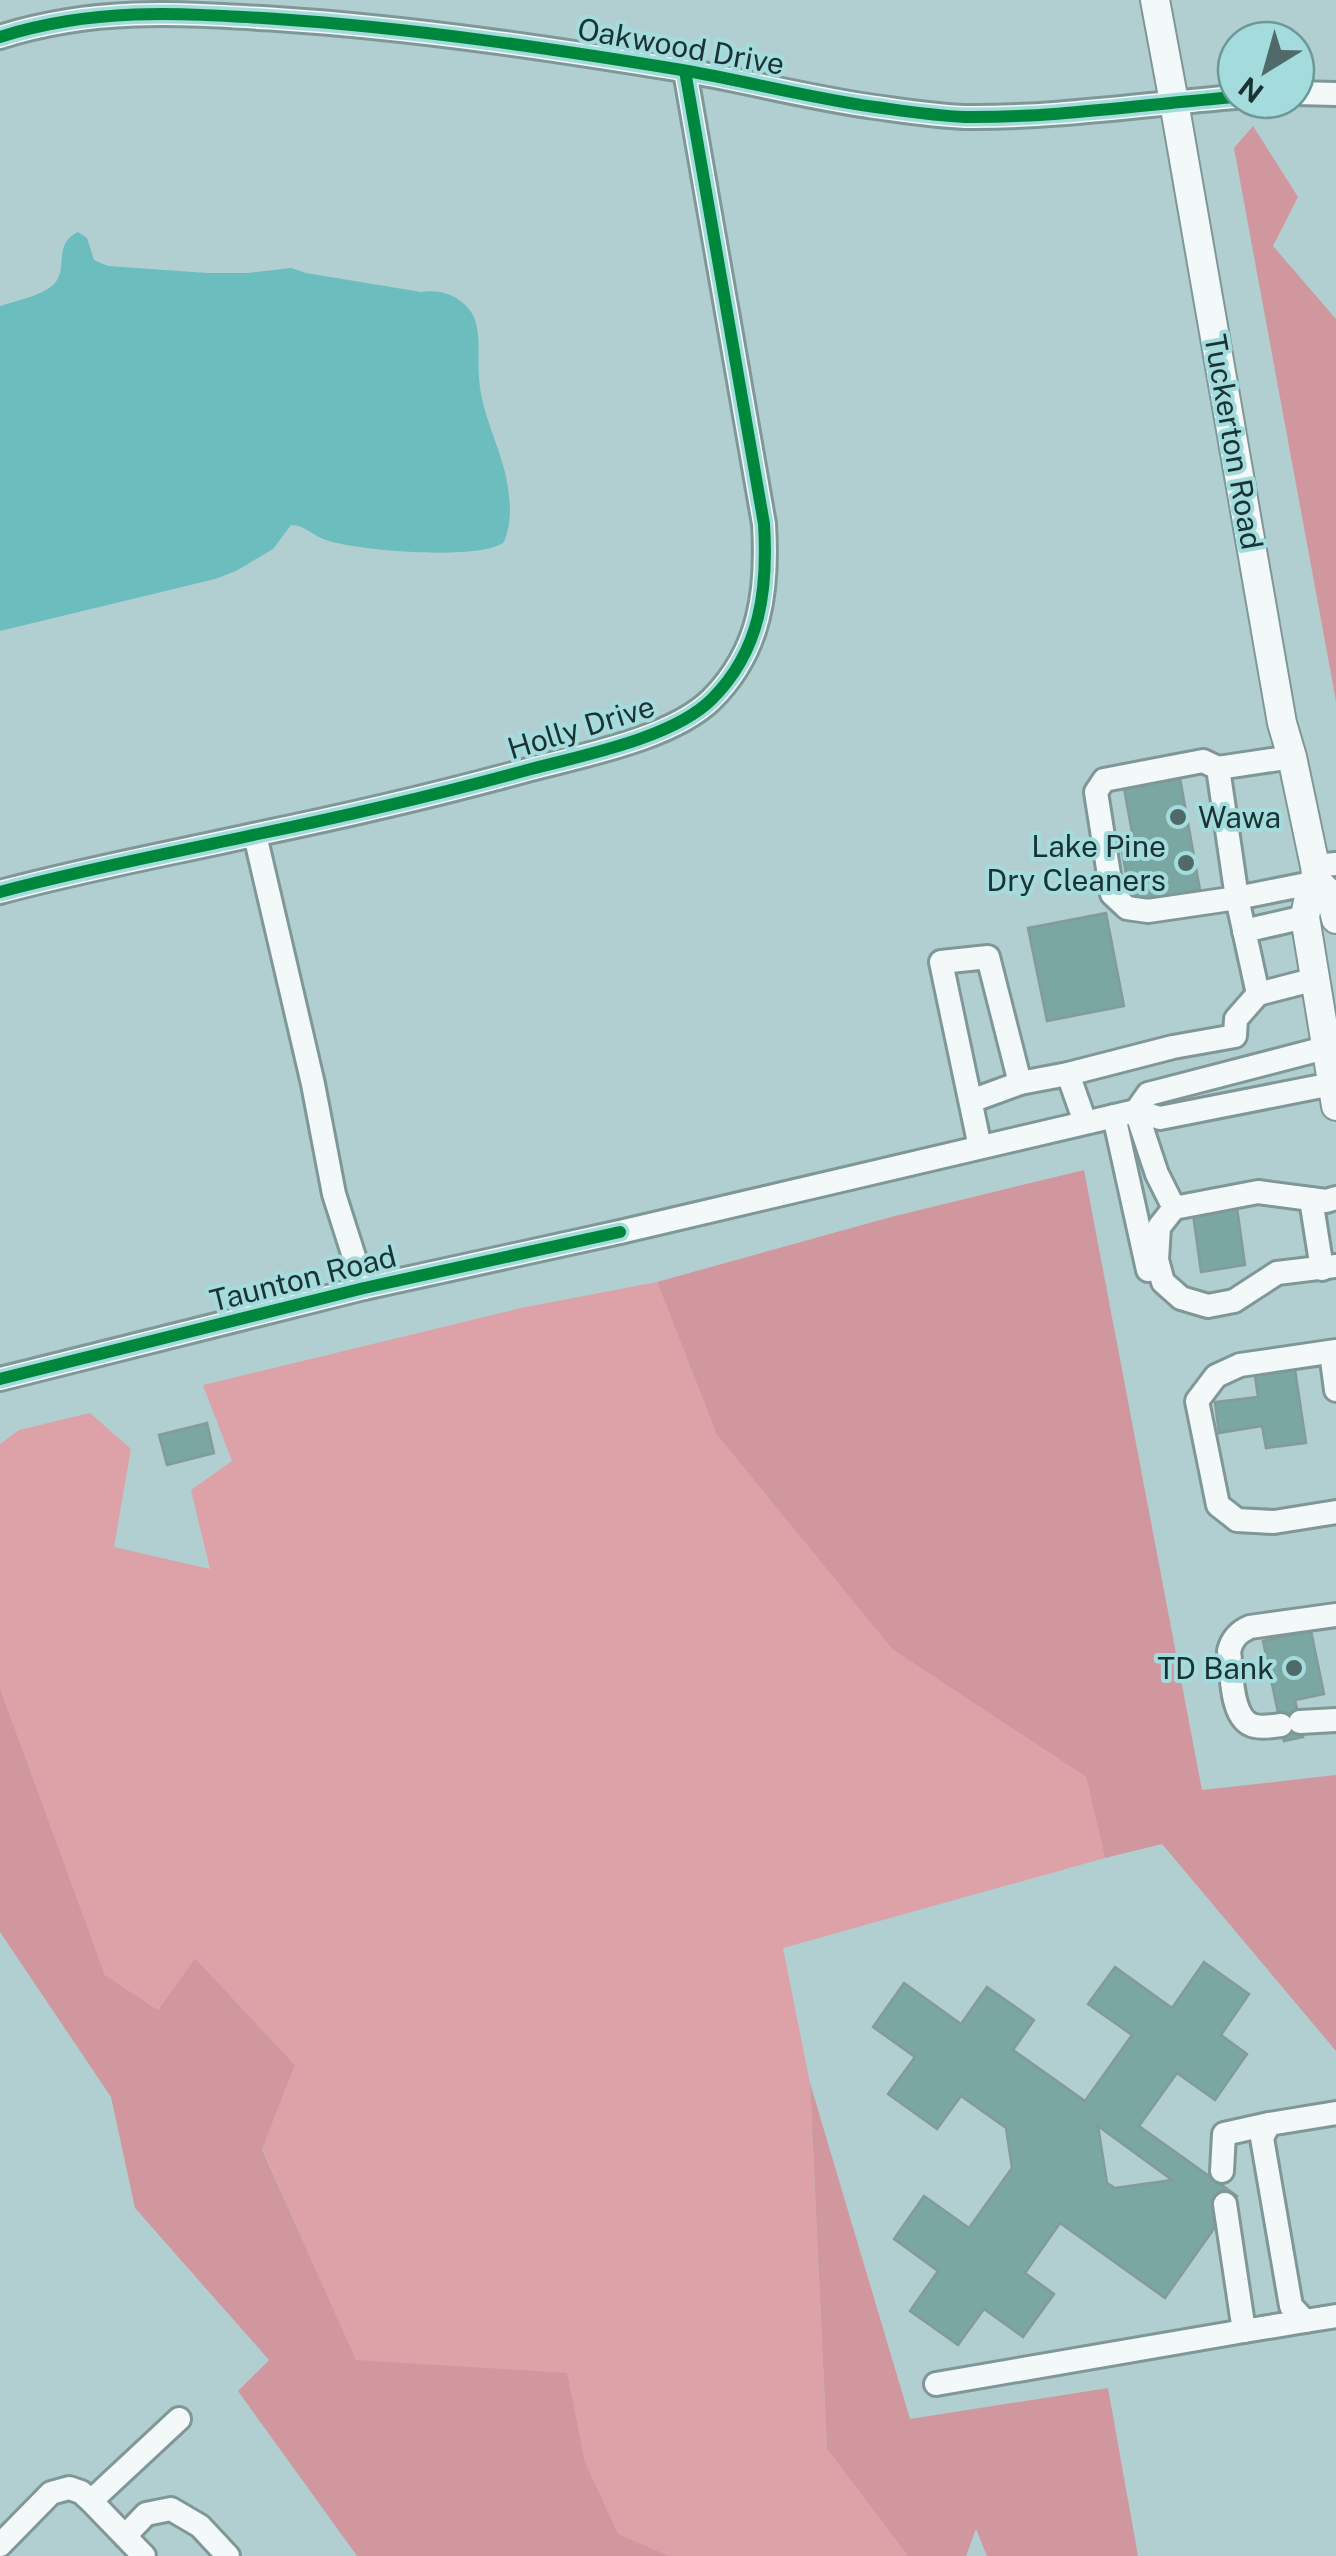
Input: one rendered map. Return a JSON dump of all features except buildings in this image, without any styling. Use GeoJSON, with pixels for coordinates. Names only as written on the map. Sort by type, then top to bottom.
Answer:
{"type":"FeatureCollection","features":[{"type":"Feature","properties":{"kind":"main road","name":"Tuckerton Road"},"geometry":{"type":"LineString","coordinates":[[1154,0],[1279,704],[1336,919]]}},
{"type":"Feature","properties":{"kind":"main road"},"geometry":{"type":"LineString","coordinates":[[1323,871],[1308,901],[1305,917],[1331,1047],[1335,1091]]}},
{"type":"Feature","properties":{"kind":"street","name":"Oakwood Drive"},"geometry":{"type":"LineString","coordinates":[[0,37],[98,16],[225,16],[503,42],[685,71],[872,107],[964,117],[1107,110],[1216,99]]}},
{"type":"Feature","properties":{"kind":"street","name":"Holly Drive"},"geometry":{"type":"LineString","coordinates":[[0,892],[424,798],[576,757],[672,726],[712,699],[743,656],[756,629],[762,606],[766,550],[685,71]]}},
{"type":"Feature","properties":{"kind":"street"},"geometry":{"type":"LineString","coordinates":[[1292,757],[1218,768],[1203,761],[1104,780],[1096,792],[1112,894],[1127,908],[1148,911],[1237,898],[1323,871]]}},
{"type":"Feature","properties":{"kind":"street"},"geometry":{"type":"LineString","coordinates":[[1218,768],[1237,898],[1258,994]]}},
{"type":"Feature","properties":{"kind":"street"},"geometry":{"type":"LineString","coordinates":[[255,835],[313,1084],[334,1194],[364,1288]]}},
{"type":"Feature","properties":{"kind":"street"},"geometry":{"type":"LineString","coordinates":[[1244,931],[1305,917]]}},
{"type":"Feature","properties":{"kind":"street"},"geometry":{"type":"LineString","coordinates":[[980,1147],[941,962],[988,957],[1020,1083]]}},
{"type":"Feature","properties":{"kind":"street"},"geometry":{"type":"LineString","coordinates":[[1247,1067],[1235,1036],[1236,1019],[1258,994],[1316,979]]}},
{"type":"Feature","properties":{"kind":"street"},"geometry":{"type":"LineString","coordinates":[[971,1100],[1020,1083],[1235,1036]]}},
{"type":"Feature","properties":{"kind":"street","name":"Taunton Road"},"geometry":{"type":"LineString","coordinates":[[1125,1113],[1148,1094],[1331,1047]]}},
{"type":"Feature","properties":{"kind":"street"},"geometry":{"type":"LineString","coordinates":[[1166,1049],[1178,1085]]}},
{"type":"Feature","properties":{"kind":"street"},"geometry":{"type":"LineString","coordinates":[[1068,1074],[1085,1122]]}},
{"type":"Feature","properties":{"kind":"street","name":"Taunton Road"},"geometry":{"type":"LineString","coordinates":[[0,1379],[364,1288],[1125,1113],[1160,1118],[1335,1091]]}},
{"type":"Feature","properties":{"kind":"street"},"geometry":{"type":"LineString","coordinates":[[1125,1113],[1174,1208]]}},
{"type":"Feature","properties":{"kind":"street"},"geometry":{"type":"LineString","coordinates":[[1125,1113],[1150,1281],[1160,1294],[1175,1293]]}},
{"type":"Feature","properties":{"kind":"street"},"geometry":{"type":"LineString","coordinates":[[1310,1199],[1329,1267],[1278,1273],[1234,1301],[1208,1306],[1181,1298],[1162,1282],[1157,1260],[1159,1227],[1174,1208],[1258,1192],[1326,1201],[1336,1198]]}},
{"type":"Feature","properties":{"kind":"street"},"geometry":{"type":"LineString","coordinates":[[1336,1390],[1334,1351],[1240,1365],[1216,1376],[1196,1401],[1218,1505],[1238,1520],[1274,1522],[1336,1512]]}},
{"type":"Feature","properties":{"kind":"street"},"geometry":{"type":"LineString","coordinates":[[1336,1615],[1248,1628],[1238,1634],[1229,1652],[1239,1714],[1246,1722],[1254,1726],[1336,1720]]}},
{"type":"Feature","properties":{"kind":"street"},"geometry":{"type":"LineString","coordinates":[[1222,2171],[1224,2134],[1336,2113]]}},
{"type":"Feature","properties":{"kind":"street"},"geometry":{"type":"LineString","coordinates":[[1269,2124],[1262,2138],[1291,2306],[1305,2321]]}},
{"type":"Feature","properties":{"kind":"street"},"geometry":{"type":"LineString","coordinates":[[1225,2204],[1244,2331]]}},
{"type":"Feature","properties":{"kind":"street"},"geometry":{"type":"LineString","coordinates":[[936,2384],[1336,2316]]}},
{"type":"Feature","properties":{"kind":"street"},"geometry":{"type":"LineString","coordinates":[[91,2501],[179,2419]]}},
{"type":"Feature","properties":{"kind":"street"},"geometry":{"type":"LineString","coordinates":[[0,2545],[51,2494],[69,2488],[91,2501],[144,2556]]}},
{"type":"Feature","properties":{"kind":"street"},"geometry":{"type":"LineString","coordinates":[[125,2536],[146,2514],[171,2509],[200,2526],[228,2556]]}},
{"type":"Feature","properties":{"kind":"shaded area"},"geometry":{"type":"Polygon","coordinates":[[[1253,126],[1298,197],[1273,246],[1336,319],[1336,701],[1234,148],[1253,126]]]}},
{"type":"Feature","properties":{"kind":"shaded area"},"geometry":{"type":"Polygon","coordinates":[[[1084,1170],[1202,1790],[1336,1775],[1336,2051],[1162,1844],[1105,1858],[1086,1777],[892,1649],[717,1435],[657,1282],[891,1217],[1084,1170]]]}},
{"type":"Feature","properties":{"kind":"shaded area"},"geometry":{"type":"Polygon","coordinates":[[[657,1282],[717,1435],[892,1649],[1086,1777],[1105,1858],[783,1948],[810,2083],[827,2449],[908,2556],[669,2556],[618,2535],[585,2462],[566,2374],[356,2361],[262,2148],[295,2065],[195,1958],[158,2010],[105,1975],[0,1688],[0,1444],[19,1430],[90,1413],[131,1449],[114,1547],[210,1569],[191,1490],[232,1461],[203,1385],[521,1308],[657,1282]]]}},
{"type":"Feature","properties":{"kind":"shaded area"},"geometry":{"type":"Polygon","coordinates":[[[0,1688],[105,1975],[158,2010],[195,1958],[295,2065],[262,2149],[356,2360],[567,2373],[585,2462],[618,2534],[669,2556],[357,2556],[238,2391],[269,2360],[135,2208],[111,2097],[0,1932],[0,1688]]]}},
{"type":"Feature","properties":{"kind":"shaded area"},"geometry":{"type":"Polygon","coordinates":[[[810,2083],[910,2419],[1108,2388],[1138,2556],[987,2556],[976,2529],[966,2556],[908,2556],[827,2449],[810,2083]]]}},
{"type":"Feature","properties":{"kind":"water"},"geometry":{"type":"Polygon","coordinates":[[[78,232],[87,238],[94,260],[108,266],[207,273],[291,268],[421,292],[440,292],[459,300],[476,324],[481,392],[507,481],[510,514],[504,542],[491,548],[446,553],[390,550],[341,544],[291,525],[273,549],[215,579],[0,631],[0,306],[51,287],[59,277],[63,249],[78,232]]]}},
{"type":"Feature","properties":{"kind":"cycle path"},"geometry":{"type":"LineString","coordinates":[[0,37],[35,27],[104,17],[206,15],[429,33],[706,74],[851,103],[965,117],[1067,113],[1216,99]]}},
{"type":"Feature","properties":{"kind":"cycle path"},"geometry":{"type":"LineString","coordinates":[[0,892],[395,804],[601,751],[652,735],[695,713],[728,680],[741,660],[758,617],[764,572],[764,524],[685,71]]}},
{"type":"Feature","properties":{"kind":"cycle path"},"geometry":{"type":"LineString","coordinates":[[0,1379],[364,1288],[620,1232]]}},
{"type":"Feature","properties":{"kind":"place","name":"Wawa"},"geometry":{"type":"Point","coordinates":[1178,817]}},
{"type":"Feature","properties":{"kind":"place","name":"Lake Pine Dry Cleaners"},"geometry":{"type":"Point","coordinates":[1186,863]}},
{"type":"Feature","properties":{"kind":"place","name":"TD Bank"},"geometry":{"type":"Point","coordinates":[1294,1668]}}]}
